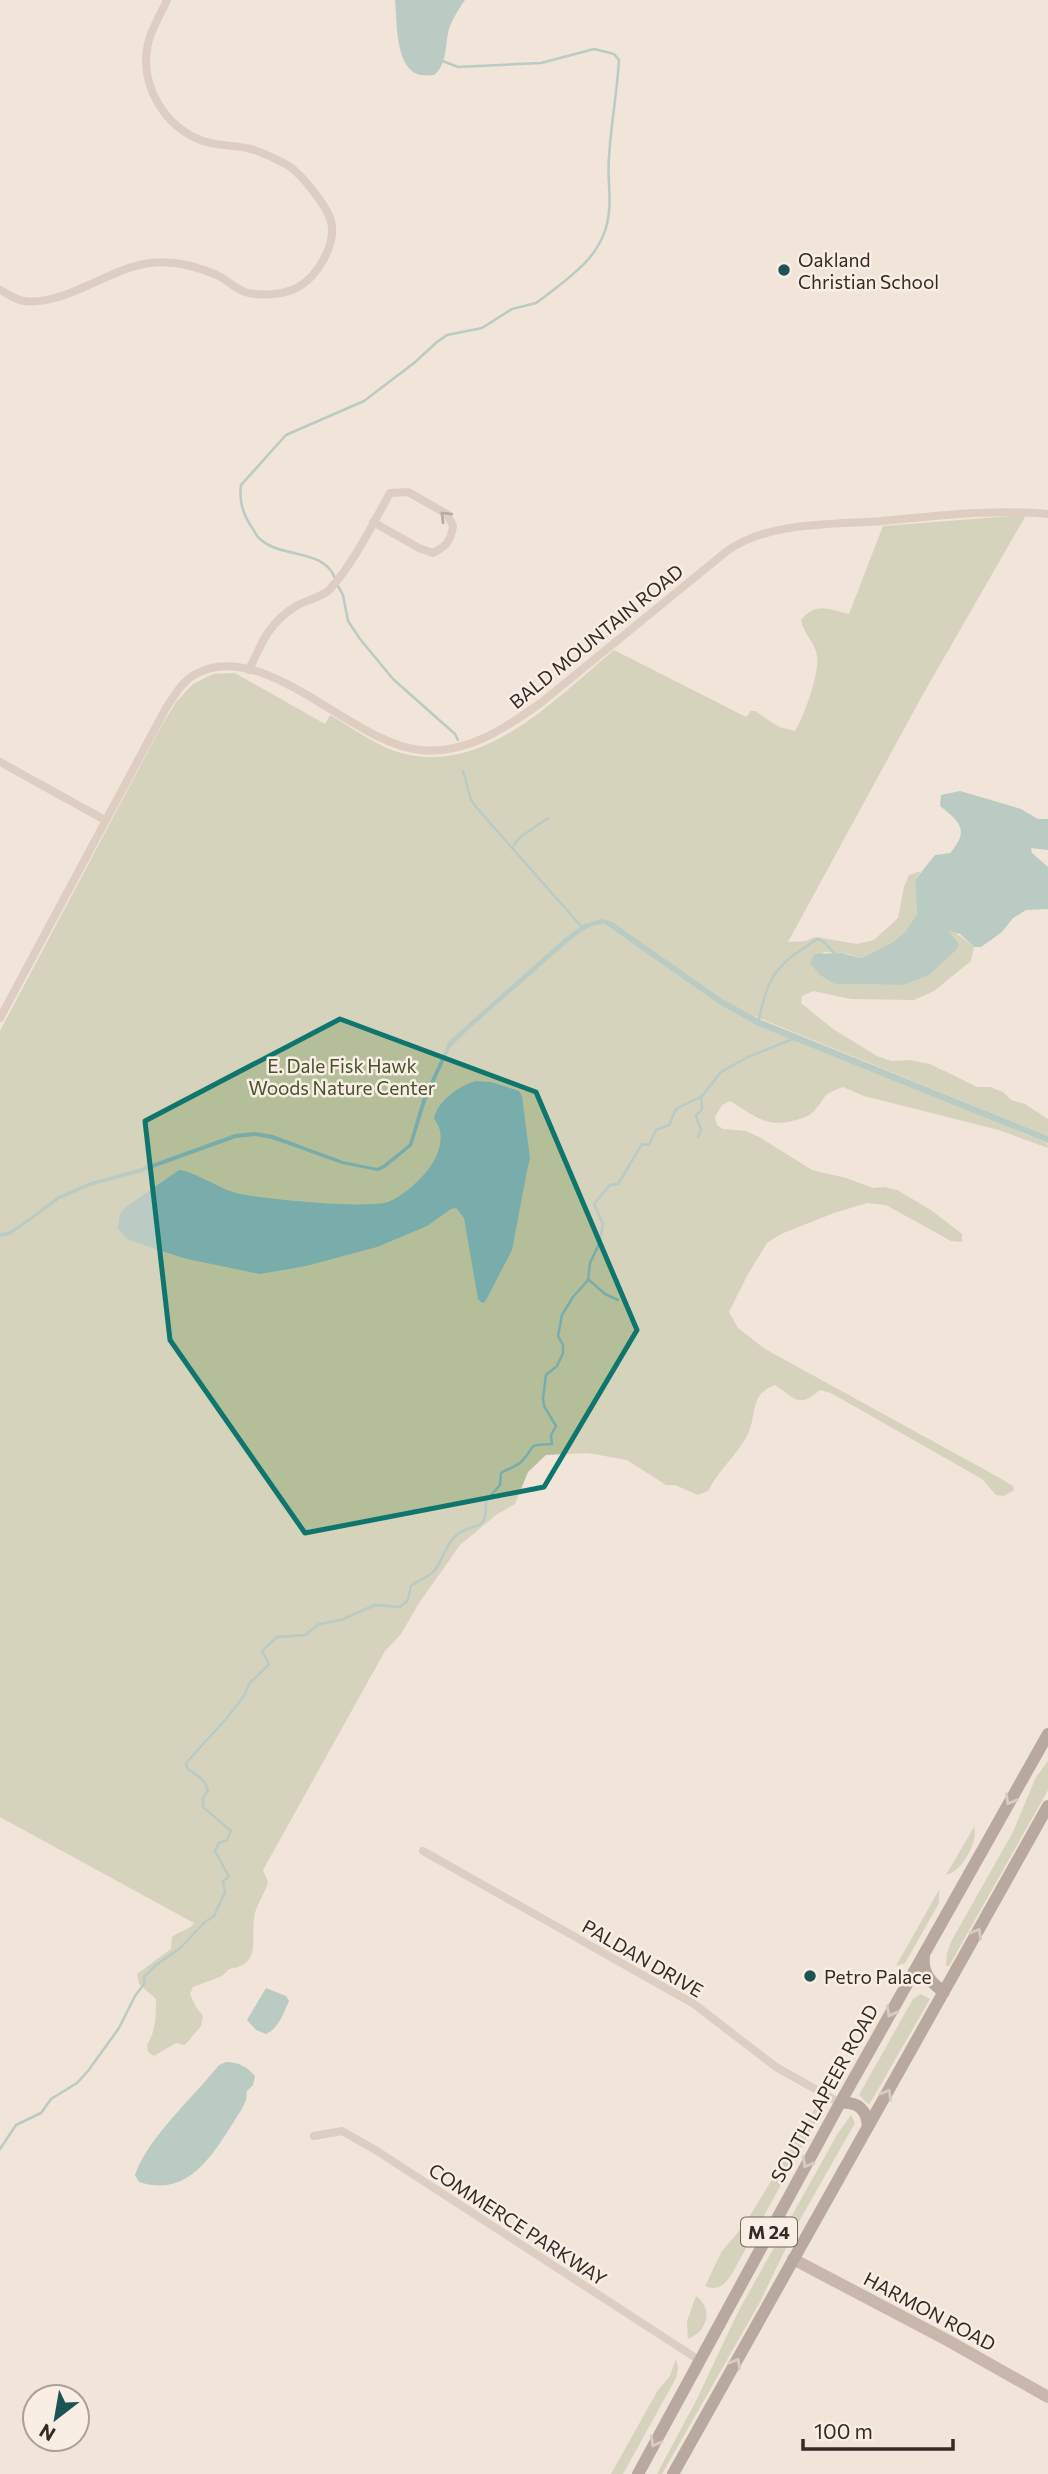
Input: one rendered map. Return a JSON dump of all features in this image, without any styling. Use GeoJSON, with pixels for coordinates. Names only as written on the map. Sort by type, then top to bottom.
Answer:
{"type":"FeatureCollection","features":[{"type":"Feature","properties":{"kind":"main road","name":"SOUTH LAPEER ROAD"},"geometry":{"type":"LineString","coordinates":[[638,2474],[840,2104],[1048,1734]]}},
{"type":"Feature","properties":{"kind":"main road","name":"M 24"},"geometry":{"type":"LineString","coordinates":[[673,2474],[1048,1806]]}},
{"type":"Feature","properties":{"kind":"main road"},"geometry":{"type":"LineString","coordinates":[[925,1952],[923,1962],[929,1979],[944,1992]]}},
{"type":"Feature","properties":{"kind":"main road"},"geometry":{"type":"LineString","coordinates":[[840,2104],[860,2107],[865,2112],[868,2127]]}},
{"type":"Feature","properties":{"kind":"street"},"geometry":{"type":"LineString","coordinates":[[0,290],[21,300],[39,301],[64,294],[133,265],[164,261],[191,266],[218,276],[245,292],[267,295],[292,290],[314,274],[328,253],[331,221],[313,191],[291,167],[253,149],[203,141],[177,127],[158,105],[149,84],[145,64],[148,42],[167,0]]}},
{"type":"Feature","properties":{"kind":"street"},"geometry":{"type":"LineString","coordinates":[[249,670],[266,631],[296,606],[328,592],[353,558],[373,522],[390,493],[408,492],[447,514],[453,526],[452,537],[446,546],[433,553],[373,522]]}},
{"type":"Feature","properties":{"kind":"street","name":"BALD MOUNTAIN ROAD"},"geometry":{"type":"LineString","coordinates":[[0,1018],[166,708],[193,676],[219,667],[249,670],[295,688],[399,746],[442,751],[485,738],[515,721],[727,551],[747,539],[793,528],[956,514],[1048,514]]}},
{"type":"Feature","properties":{"kind":"street"},"geometry":{"type":"LineString","coordinates":[[0,762],[105,820]]}},
{"type":"Feature","properties":{"kind":"street","name":"PALDAN DRIVE"},"geometry":{"type":"LineString","coordinates":[[423,1851],[694,2004],[776,2067],[840,2104]]}},
{"type":"Feature","properties":{"kind":"street","name":"COMMERCE PARKWAY"},"geometry":{"type":"LineString","coordinates":[[314,2136],[342,2131],[377,2151],[699,2360]]}},
{"type":"Feature","properties":{"kind":"street","name":"HARMON ROAD"},"geometry":{"type":"LineString","coordinates":[[793,2259],[1048,2397]]}},
{"type":"Feature","properties":{"kind":"highlighted area"},"geometry":{"type":"Polygon","coordinates":[[[340,1019],[536,1092],[637,1330],[544,1487],[305,1533],[170,1340],[145,1121],[340,1019]]]}},
{"type":"Feature","properties":{"kind":"green space","name":"E. Dale Fisk Hawk Woods Nature Center"},"geometry":{"type":"Polygon","coordinates":[[[1026,515],[922,696],[788,942],[816,937],[857,944],[874,940],[898,918],[909,875],[921,871],[915,880],[917,914],[905,932],[893,942],[862,958],[823,952],[835,984],[903,985],[959,944],[949,931],[952,930],[974,947],[971,961],[934,991],[914,1000],[851,999],[813,991],[802,996],[801,1003],[833,1029],[877,1056],[891,1061],[909,1060],[930,1064],[977,1087],[990,1087],[1003,1092],[1011,1100],[1025,1104],[1048,1119],[1048,1136],[749,1014],[746,1019],[1047,1143],[1048,1148],[999,1130],[864,1096],[843,1087],[827,1094],[811,1114],[796,1120],[768,1122],[730,1101],[722,1105],[715,1117],[717,1125],[723,1129],[746,1131],[812,1170],[873,1188],[897,1190],[931,1210],[962,1234],[962,1242],[951,1241],[886,1205],[867,1203],[834,1213],[781,1234],[767,1243],[729,1312],[738,1328],[765,1349],[998,1477],[1013,1486],[1014,1490],[1004,1496],[996,1495],[982,1479],[831,1393],[820,1390],[813,1396],[797,1400],[775,1385],[766,1389],[757,1400],[743,1443],[708,1491],[698,1495],[675,1485],[666,1485],[627,1460],[588,1453],[546,1455],[528,1472],[515,1504],[496,1515],[460,1545],[419,1603],[401,1634],[385,1651],[263,1870],[268,1882],[255,1914],[250,1957],[246,1963],[229,1969],[222,1976],[193,1987],[190,1994],[203,2016],[201,2026],[185,2045],[176,2043],[154,2056],[148,2052],[147,2045],[154,2029],[156,1999],[139,1984],[137,1974],[171,1949],[172,1937],[194,1923],[0,1817],[0,1031],[162,725],[176,702],[193,684],[213,674],[235,673],[325,724],[330,715],[392,750],[432,757],[462,753],[490,743],[517,728],[568,690],[614,650],[746,717],[751,711],[755,711],[779,727],[795,731],[803,716],[817,663],[816,651],[801,620],[812,610],[824,608],[849,614],[883,526],[1026,515]]]}},
{"type":"Feature","properties":{"kind":"green space"},"geometry":{"type":"Polygon","coordinates":[[[1048,1761],[1048,1790],[949,1966],[946,1966],[952,1940],[1013,1832],[1036,1777],[1048,1761]]]}},
{"type":"Feature","properties":{"kind":"green space"},"geometry":{"type":"Polygon","coordinates":[[[974,1827],[974,1840],[963,1863],[946,1875],[974,1827]]]}},
{"type":"Feature","properties":{"kind":"green space"},"geometry":{"type":"Polygon","coordinates":[[[939,1890],[939,1903],[908,1958],[905,1963],[896,1966],[939,1890]]]}},
{"type":"Feature","properties":{"kind":"green space"},"geometry":{"type":"Polygon","coordinates":[[[921,1994],[930,1999],[869,2105],[859,2095],[913,1999],[921,1994]]]}},
{"type":"Feature","properties":{"kind":"green space"},"geometry":{"type":"Polygon","coordinates":[[[817,2105],[819,2114],[815,2123],[733,2272],[725,2283],[718,2287],[705,2286],[722,2251],[745,2224],[817,2105]]]}},
{"type":"Feature","properties":{"kind":"green space"},"geometry":{"type":"Polygon","coordinates":[[[851,2115],[855,2123],[797,2225],[760,2302],[662,2474],[657,2474],[697,2399],[738,2312],[838,2133],[851,2115]]]}},
{"type":"Feature","properties":{"kind":"green space"},"geometry":{"type":"Polygon","coordinates":[[[696,2296],[705,2307],[706,2320],[700,2331],[688,2339],[687,2321],[696,2296]]]}},
{"type":"Feature","properties":{"kind":"green space"},"geometry":{"type":"Polygon","coordinates":[[[676,2359],[676,2378],[623,2474],[611,2474],[658,2390],[670,2376],[676,2359]]]}},
{"type":"Feature","properties":{"kind":"water"},"geometry":{"type":"Polygon","coordinates":[[[395,0],[465,0],[450,26],[442,65],[434,75],[417,74],[405,61],[398,41],[395,0]]]}},
{"type":"Feature","properties":{"kind":"water"},"geometry":{"type":"Polygon","coordinates":[[[960,791],[1021,809],[1038,819],[1048,819],[1048,850],[1031,848],[1032,853],[1048,867],[1048,909],[1026,910],[981,947],[974,947],[960,934],[949,931],[959,944],[956,950],[929,975],[903,985],[835,984],[820,975],[810,963],[814,954],[841,953],[862,958],[893,942],[905,932],[917,914],[915,880],[935,855],[950,853],[960,838],[957,822],[940,806],[941,795],[960,791]]]}},
{"type":"Feature","properties":{"kind":"water"},"geometry":{"type":"Polygon","coordinates":[[[601,919],[611,921],[722,999],[759,1019],[1048,1136],[1048,1143],[756,1025],[719,1004],[605,924],[599,924],[568,942],[450,1048],[426,1101],[412,1146],[385,1168],[378,1171],[342,1164],[272,1139],[255,1136],[236,1138],[139,1173],[93,1185],[60,1199],[10,1235],[0,1237],[0,1233],[8,1232],[58,1196],[91,1182],[138,1169],[235,1134],[255,1132],[273,1135],[343,1161],[377,1168],[383,1165],[409,1144],[422,1100],[449,1041],[565,938],[584,924],[601,919]]]}},
{"type":"Feature","properties":{"kind":"water"},"geometry":{"type":"Polygon","coordinates":[[[476,1081],[491,1082],[519,1091],[522,1096],[530,1158],[512,1250],[485,1302],[482,1303],[478,1299],[464,1218],[456,1208],[427,1226],[377,1247],[306,1266],[260,1274],[187,1259],[155,1249],[127,1239],[118,1229],[120,1214],[126,1207],[179,1170],[245,1195],[337,1204],[388,1202],[413,1186],[435,1159],[441,1135],[434,1119],[439,1106],[456,1090],[476,1081]]]}},
{"type":"Feature","properties":{"kind":"water"},"geometry":{"type":"Polygon","coordinates":[[[266,1988],[286,1996],[289,2001],[283,2016],[266,2034],[256,2030],[247,2020],[266,1988]]]}},
{"type":"Feature","properties":{"kind":"water"},"geometry":{"type":"Polygon","coordinates":[[[226,2062],[242,2066],[255,2076],[242,2109],[213,2153],[189,2177],[174,2183],[158,2186],[139,2182],[135,2175],[150,2146],[219,2065],[226,2062]]]}},
{"type":"Feature","properties":{"kind":"waterway"},"geometry":{"type":"LineString","coordinates":[[335,578],[321,562],[279,549],[259,538],[243,511],[241,485],[286,435],[364,401],[447,335],[482,328],[512,309],[536,303],[577,271],[595,251],[607,226],[608,170],[619,60],[614,54],[594,49],[541,63],[458,67],[440,60]]}},
{"type":"Feature","properties":{"kind":"waterway"},"geometry":{"type":"LineString","coordinates":[[337,584],[343,595],[348,621],[360,639],[393,679],[455,734],[458,740]]}},
{"type":"Feature","properties":{"kind":"waterway"},"geometry":{"type":"LineString","coordinates":[[463,771],[471,800],[476,807],[581,926]]}},
{"type":"Feature","properties":{"kind":"waterway"},"geometry":{"type":"LineString","coordinates":[[512,848],[519,838],[548,818]]}},
{"type":"Feature","properties":{"kind":"waterway"},"geometry":{"type":"LineString","coordinates":[[759,1019],[772,980],[793,955],[818,939],[834,953]]}},
{"type":"Feature","properties":{"kind":"waterway"},"geometry":{"type":"LineString","coordinates":[[0,2149],[16,2125],[41,2113],[51,2099],[77,2083],[119,2028],[144,1984],[144,1977],[214,1916],[225,1892],[223,1881],[229,1877],[215,1851],[219,1843],[227,1840],[231,1831],[203,1807],[207,1786],[187,1768],[186,1763],[226,1719],[244,1696],[249,1684],[269,1664],[262,1651],[277,1637],[305,1635],[319,1624],[341,1620],[375,1605],[400,1607],[408,1600],[411,1586],[434,1571],[454,1537],[482,1523],[486,1501],[500,1485],[501,1473],[519,1464],[532,1447],[552,1444],[551,1435],[556,1426],[544,1406],[546,1375],[557,1366],[563,1353],[563,1345],[558,1336],[562,1315],[588,1280],[590,1263],[600,1242],[603,1224],[594,1204],[610,1185],[618,1184],[642,1144],[649,1145],[656,1130],[669,1125],[676,1109],[702,1096],[721,1072],[748,1057],[793,1039]]}},
{"type":"Feature","properties":{"kind":"waterway"},"geometry":{"type":"LineString","coordinates":[[698,1137],[701,1130],[696,1116],[702,1109],[701,1096]]}},
{"type":"Feature","properties":{"kind":"waterway"},"geometry":{"type":"LineString","coordinates":[[588,1279],[605,1294],[618,1300]]}},
{"type":"Feature","properties":{"kind":"place","name":"Oakland Christian School"},"geometry":{"type":"Point","coordinates":[784,270]}},
{"type":"Feature","properties":{"kind":"place","name":"Petro Palace"},"geometry":{"type":"Point","coordinates":[810,1976]}}]}
